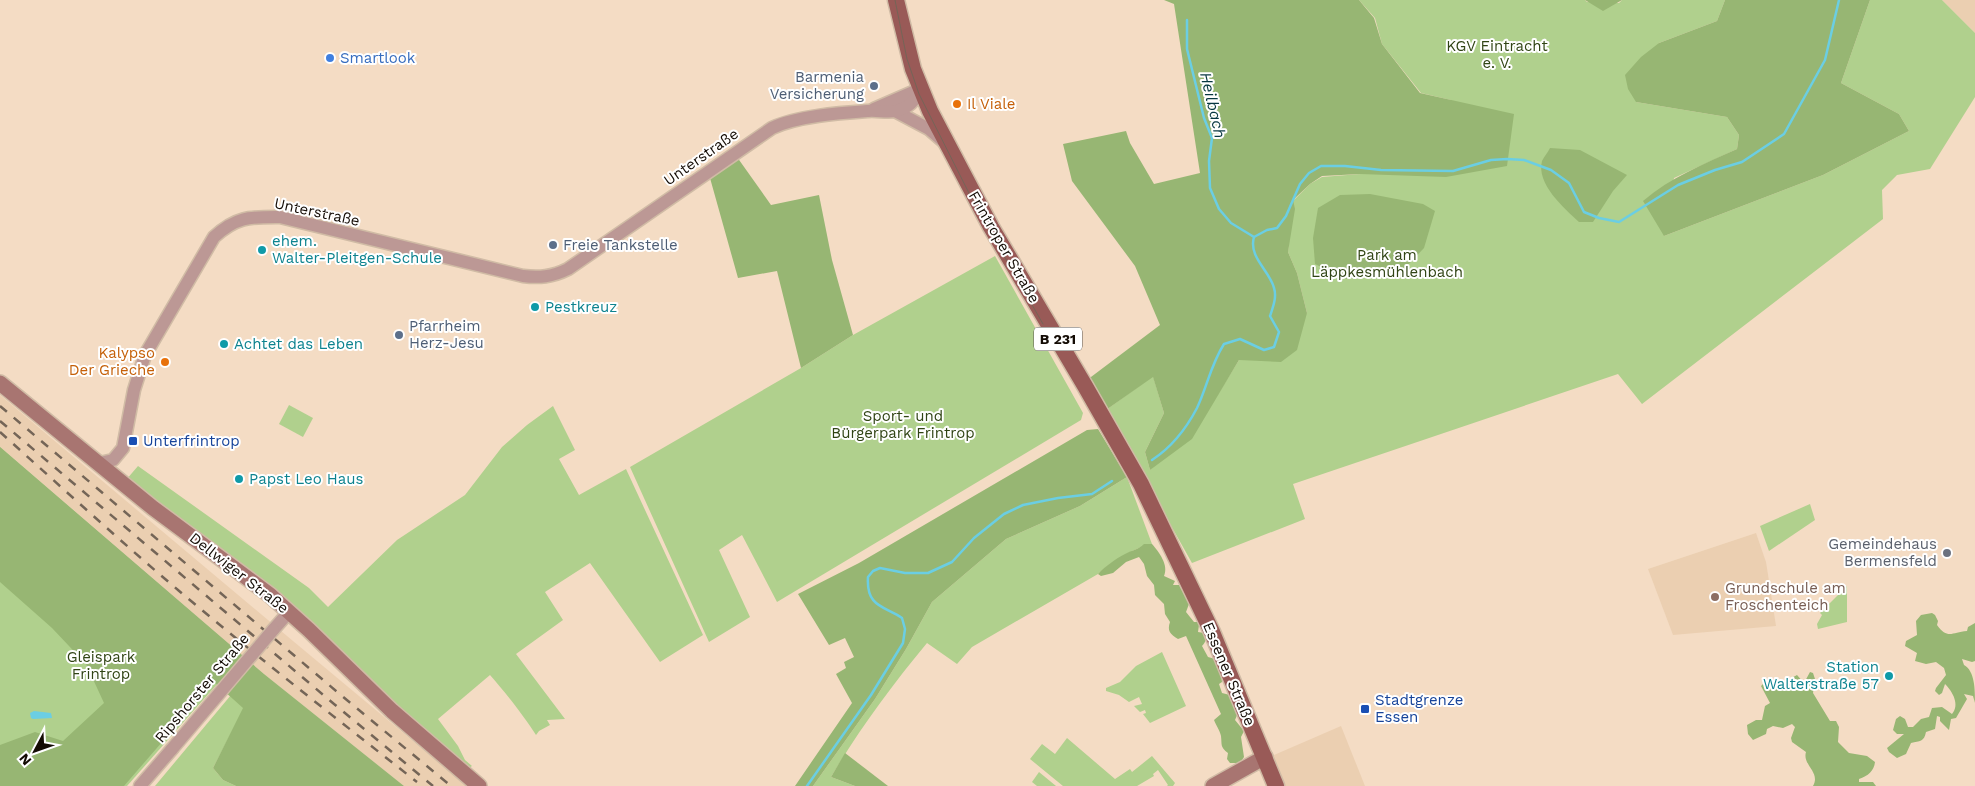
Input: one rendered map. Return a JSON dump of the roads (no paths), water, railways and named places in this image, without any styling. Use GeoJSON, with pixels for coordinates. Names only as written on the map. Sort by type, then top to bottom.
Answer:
{"type":"FeatureCollection","features":[{"type":"Feature","properties":{"kind":"main road","name":"Frintroper Straße"},"geometry":{"type":"LineString","coordinates":[[896,0],[907,50],[920,88],[947,144],[998,240],[1068,355],[1141,484],[1180,563]]}},
{"type":"Feature","properties":{"kind":"main road","name":"Dellwiger Straße"},"geometry":{"type":"LineString","coordinates":[[0,383],[153,508],[236,569],[289,612],[392,711],[479,786]]}},
{"type":"Feature","properties":{"kind":"main road","name":"Essener Straße"},"geometry":{"type":"LineString","coordinates":[[1180,563],[1212,632],[1276,786]]}},
{"type":"Feature","properties":{"kind":"main road"},"geometry":{"type":"LineString","coordinates":[[1213,786],[1265,757]]}},
{"type":"Feature","properties":{"kind":"street","name":"Unterstraße"},"geometry":{"type":"LineString","coordinates":[[869,111],[920,88]]}},
{"type":"Feature","properties":{"kind":"street"},"geometry":{"type":"LineString","coordinates":[[896,111],[917,99],[920,88]]}},
{"type":"Feature","properties":{"kind":"street","name":"Unterstraße"},"geometry":{"type":"LineString","coordinates":[[100,463],[113,460],[123,448],[134,390],[149,344],[214,237],[227,225],[235,221],[252,217],[280,217],[522,276],[535,278],[552,276],[568,270],[772,128],[789,121],[869,111],[896,111]]}},
{"type":"Feature","properties":{"kind":"street"},"geometry":{"type":"LineString","coordinates":[[896,111],[929,129],[947,144]]}},
{"type":"Feature","properties":{"kind":"street","name":"Ripshorster Straße"},"geometry":{"type":"LineString","coordinates":[[140,786],[289,612]]}},
{"type":"Feature","properties":{"kind":"water"},"geometry":{"type":"Polygon","coordinates":[[[34,711],[51,713],[52,718],[33,719],[30,713],[34,711]]]}},
{"type":"Feature","properties":{"kind":"waterway"},"geometry":{"type":"LineString","coordinates":[[1152,460],[1178,437],[1188,423],[1197,408],[1216,359],[1224,344],[1240,339],[1264,350],[1274,347],[1279,332],[1270,316],[1275,291],[1272,282],[1254,251],[1254,237],[1267,230],[1277,228],[1286,216],[1300,184],[1309,173],[1321,166],[1345,166],[1381,170],[1453,171],[1491,160],[1524,160],[1551,170],[1569,183],[1584,212],[1599,218],[1619,222],[1678,185],[1715,170],[1742,162],[1784,134],[1825,60],[1839,0]]}},
{"type":"Feature","properties":{"kind":"waterway","name":"Heilbach"},"geometry":{"type":"LineString","coordinates":[[1187,20],[1187,49],[1204,118],[1212,138],[1209,161],[1210,188],[1219,209],[1231,223],[1254,237]]}},
{"type":"Feature","properties":{"kind":"waterway"},"geometry":{"type":"LineString","coordinates":[[807,786],[871,695],[903,643],[905,629],[902,618],[883,608],[873,600],[870,594],[868,577],[873,571],[880,568],[905,573],[928,573],[952,562],[974,538],[1004,514],[1023,505],[1092,494],[1112,481]]}},
{"type":"Feature","properties":{"kind":"tram line"},"geometry":{"type":"LineString","coordinates":[[895,0],[907,59],[919,94],[975,205],[1043,324]]}},
{"type":"Feature","properties":{"kind":"railway"},"geometry":{"type":"LineString","coordinates":[[0,406],[451,786]]}},
{"type":"Feature","properties":{"kind":"railway"},"geometry":{"type":"LineString","coordinates":[[0,421],[433,786]]}},
{"type":"Feature","properties":{"kind":"railway"},"geometry":{"type":"LineString","coordinates":[[0,432],[178,590],[417,782]]}},
{"type":"Feature","properties":{"kind":"place","name":"Smartlook"},"geometry":{"type":"Point","coordinates":[330,58]}},
{"type":"Feature","properties":{"kind":"place","name":"Barmenia Versicherung"},"geometry":{"type":"Point","coordinates":[874,86]}},
{"type":"Feature","properties":{"kind":"place","name":"Il Viale"},"geometry":{"type":"Point","coordinates":[957,104]}},
{"type":"Feature","properties":{"kind":"place","name":"Freie Tankstelle"},"geometry":{"type":"Point","coordinates":[553,245]}},
{"type":"Feature","properties":{"kind":"place","name":"ehem. Walter-Pleitgen-Schule"},"geometry":{"type":"Point","coordinates":[262,250]}},
{"type":"Feature","properties":{"kind":"place","name":"Pestkreuz"},"geometry":{"type":"Point","coordinates":[535,307]}},
{"type":"Feature","properties":{"kind":"place","name":"Pfarrheim Herz-Jesu"},"geometry":{"type":"Point","coordinates":[399,335]}},
{"type":"Feature","properties":{"kind":"place","name":"Achtet das Leben"},"geometry":{"type":"Point","coordinates":[224,344]}},
{"type":"Feature","properties":{"kind":"place","name":"Kalypso Der Grieche"},"geometry":{"type":"Point","coordinates":[165,362]}},
{"type":"Feature","properties":{"kind":"place","name":"Unterfrintrop"},"geometry":{"type":"Point","coordinates":[133,441]}},
{"type":"Feature","properties":{"kind":"place","name":"Papst Leo Haus"},"geometry":{"type":"Point","coordinates":[239,479]}},
{"type":"Feature","properties":{"kind":"place","name":"Gemeindehaus Bermensfeld"},"geometry":{"type":"Point","coordinates":[1947,553]}},
{"type":"Feature","properties":{"kind":"place","name":"Grundschule am Froschenteich"},"geometry":{"type":"Point","coordinates":[1715,597]}},
{"type":"Feature","properties":{"kind":"place","name":"Station Walterstraße 57"},"geometry":{"type":"Point","coordinates":[1889,676]}},
{"type":"Feature","properties":{"kind":"place","name":"Stadtgrenze Essen"},"geometry":{"type":"Point","coordinates":[1365,709]}},
{"type":"Feature","properties":{"kind":"park label","name":"KGV Eintracht e. V."},"geometry":{"type":"Point","coordinates":[1497,54]}},
{"type":"Feature","properties":{"kind":"park label","name":"Park am Läppkesmühlenbach"},"geometry":{"type":"Point","coordinates":[1387,264]}},
{"type":"Feature","properties":{"kind":"park label","name":"Sport- und Bürgerpark Frintrop"},"geometry":{"type":"Point","coordinates":[903,424]}},
{"type":"Feature","properties":{"kind":"park label","name":"Gleispark Frintrop"},"geometry":{"type":"Point","coordinates":[101,666]}}]}
